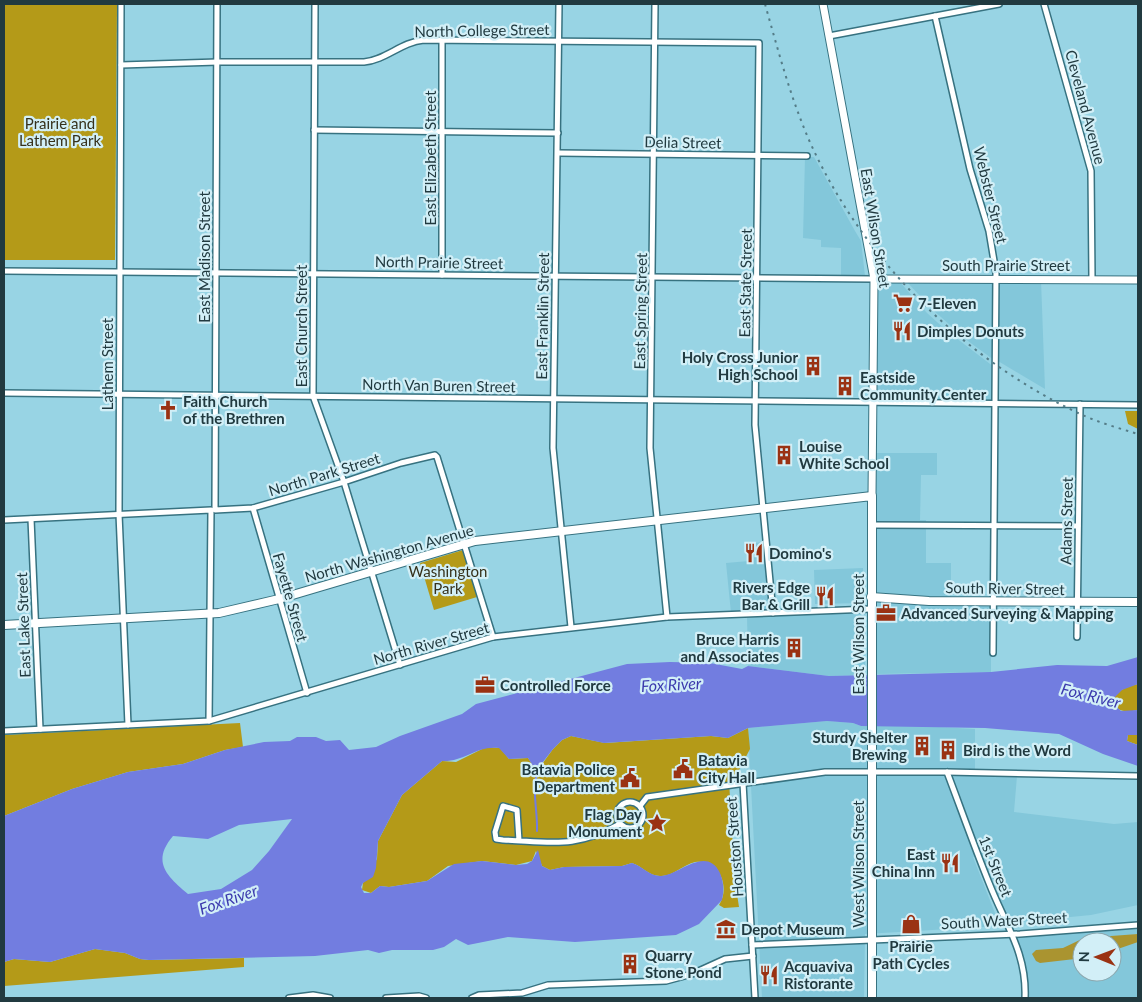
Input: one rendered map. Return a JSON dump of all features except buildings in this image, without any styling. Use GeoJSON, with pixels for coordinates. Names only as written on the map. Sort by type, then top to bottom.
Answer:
{"type":"FeatureCollection","features":[{"type":"Feature","properties":{"kind":"main road","name":"North Washington Avenue"},"geometry":{"type":"LineString","coordinates":[[4,626],[210,614],[279,599],[465,544],[561,530],[872,496]]}},
{"type":"Feature","properties":{"kind":"main road","name":"East Wilson Street"},"geometry":{"type":"LineString","coordinates":[[871,729],[872,496]]}},
{"type":"Feature","properties":{"kind":"main road","name":"South River Street"},"geometry":{"type":"LineString","coordinates":[[871,597],[993,602],[1138,602]]}},
{"type":"Feature","properties":{"kind":"main road","name":"West Wilson Street"},"geometry":{"type":"LineString","coordinates":[[871,729],[872,998]]}},
{"type":"Feature","properties":{"kind":"street","name":"Lathem Street"},"geometry":{"type":"LineString","coordinates":[[121,4],[119,514],[128,725]]}},
{"type":"Feature","properties":{"kind":"street","name":"East Madison Street"},"geometry":{"type":"LineString","coordinates":[[209,721],[216,395],[218,4]]}},
{"type":"Feature","properties":{"kind":"street","name":"East Church Street"},"geometry":{"type":"LineString","coordinates":[[315,4],[313,396],[344,482],[400,665]]}},
{"type":"Feature","properties":{"kind":"street","name":"East Franklin Street"},"geometry":{"type":"LineString","coordinates":[[559,4],[553,448],[572,627]]}},
{"type":"Feature","properties":{"kind":"street","name":"East Spring Street"},"geometry":{"type":"LineString","coordinates":[[655,4],[650,448],[667,618]]}},
{"type":"Feature","properties":{"kind":"street","name":"East Wilson Street"},"geometry":{"type":"LineString","coordinates":[[823,4],[874,278],[872,496]]}},
{"type":"Feature","properties":{"kind":"street"},"geometry":{"type":"LineString","coordinates":[[829,36],[998,4]]}},
{"type":"Feature","properties":{"kind":"street","name":"Cleveland Avenue"},"geometry":{"type":"LineString","coordinates":[[1044,4],[1090,162],[1092,279]]}},
{"type":"Feature","properties":{"kind":"street","name":"Webster Street"},"geometry":{"type":"LineString","coordinates":[[935,16],[970,169],[989,231],[997,279],[993,653]]}},
{"type":"Feature","properties":{"kind":"street","name":"East Elizabeth Street"},"geometry":{"type":"LineString","coordinates":[[442,41],[442,275]]}},
{"type":"Feature","properties":{"kind":"street","name":"North College Street"},"geometry":{"type":"LineString","coordinates":[[120,65],[370,61],[384,57],[412,42],[759,43]]}},
{"type":"Feature","properties":{"kind":"street","name":"East State Street"},"geometry":{"type":"LineString","coordinates":[[759,43],[756,450],[773,613]]}},
{"type":"Feature","properties":{"kind":"street"},"geometry":{"type":"LineString","coordinates":[[314,130],[558,133]]}},
{"type":"Feature","properties":{"kind":"street","name":"Delia Street"},"geometry":{"type":"LineString","coordinates":[[558,153],[807,156]]}},
{"type":"Feature","properties":{"kind":"street","name":"North Prairie Street"},"geometry":{"type":"LineString","coordinates":[[4,271],[874,278]]}},
{"type":"Feature","properties":{"kind":"street","name":"South Prairie Street"},"geometry":{"type":"LineString","coordinates":[[874,278],[1138,280]]}},
{"type":"Feature","properties":{"kind":"street","name":"North Van Buren Street"},"geometry":{"type":"LineString","coordinates":[[4,393],[1138,405]]}},
{"type":"Feature","properties":{"kind":"street","name":"Adams Street"},"geometry":{"type":"LineString","coordinates":[[1077,637],[1080,404]]}},
{"type":"Feature","properties":{"kind":"street","name":"North Park Street"},"geometry":{"type":"LineString","coordinates":[[4,520],[253,508],[431,455],[437,457],[465,544]]}},
{"type":"Feature","properties":{"kind":"street","name":"Fayette Street"},"geometry":{"type":"LineString","coordinates":[[253,508],[306,693]]}},
{"type":"Feature","properties":{"kind":"street","name":"East Lake Street"},"geometry":{"type":"LineString","coordinates":[[31,519],[40,729]]}},
{"type":"Feature","properties":{"kind":"street"},"geometry":{"type":"LineString","coordinates":[[872,525],[1078,526]]}},
{"type":"Feature","properties":{"kind":"street"},"geometry":{"type":"LineString","coordinates":[[465,544],[493,637]]}},
{"type":"Feature","properties":{"kind":"street","name":"North River Street"},"geometry":{"type":"LineString","coordinates":[[4,731],[209,721],[493,637],[667,618],[871,609]]}},
{"type":"Feature","properties":{"kind":"street"},"geometry":{"type":"LineString","coordinates":[[640,806],[647,797],[825,772],[871,771],[1138,776]]}},
{"type":"Feature","properties":{"kind":"street","name":"1st Street"},"geometry":{"type":"LineString","coordinates":[[947,772],[1023,963],[1025,998]]}},
{"type":"Feature","properties":{"kind":"street","name":"Houston Street"},"geometry":{"type":"LineString","coordinates":[[743,783],[755,998]]}},
{"type":"Feature","properties":{"kind":"street"},"geometry":{"type":"LineString","coordinates":[[519,841],[517,810],[503,806],[494,832],[496,839],[519,841],[562,843],[579,842],[620,824],[630,828],[638,825],[643,818],[640,806],[632,802],[620,806],[617,813],[620,824]]}},
{"type":"Feature","properties":{"kind":"street","name":"South Water Street"},"geometry":{"type":"LineString","coordinates":[[752,946],[1010,934],[1138,925]]}},
{"type":"Feature","properties":{"kind":"street"},"geometry":{"type":"LineString","coordinates":[[472,998],[479,995],[522,993],[548,985],[666,981],[692,974],[726,959],[753,956]]}},
{"type":"Feature","properties":{"kind":"street"},"geometry":{"type":"LineString","coordinates":[[289,998],[313,995],[330,998]]}},
{"type":"Feature","properties":{"kind":"street"},"geometry":{"type":"LineString","coordinates":[[386,998],[419,996],[426,998]]}},
{"type":"Feature","properties":{"kind":"shaded area"},"geometry":{"type":"Polygon","coordinates":[[[805,157],[814,157],[861,241],[865,276],[841,276],[841,248],[821,247],[821,240],[803,238],[805,157]]]}},
{"type":"Feature","properties":{"kind":"shaded area"},"geometry":{"type":"Polygon","coordinates":[[[1000,280],[1041,280],[1045,389],[998,361],[1000,280]]]}},
{"type":"Feature","properties":{"kind":"shaded area"},"geometry":{"type":"Polygon","coordinates":[[[877,281],[899,281],[927,313],[994,367],[994,400],[876,399],[877,281]]]}},
{"type":"Feature","properties":{"kind":"shaded area"},"geometry":{"type":"Polygon","coordinates":[[[907,282],[995,283],[994,360],[968,341],[933,310],[907,282]]]}},
{"type":"Feature","properties":{"kind":"shaded area"},"geometry":{"type":"Polygon","coordinates":[[[876,453],[937,453],[937,475],[921,475],[920,520],[926,520],[926,563],[951,563],[951,605],[991,606],[991,672],[875,674],[876,453]]]}},
{"type":"Feature","properties":{"kind":"shaded area"},"geometry":{"type":"Polygon","coordinates":[[[763,542],[770,611],[731,613],[726,563],[749,561],[747,544],[763,542]]]}},
{"type":"Feature","properties":{"kind":"shaded area"},"geometry":{"type":"Polygon","coordinates":[[[863,568],[864,603],[815,604],[814,570],[863,568]]]}},
{"type":"Feature","properties":{"kind":"shaded area"},"geometry":{"type":"Polygon","coordinates":[[[865,613],[865,675],[829,676],[748,666],[747,616],[865,613]]]}},
{"type":"Feature","properties":{"kind":"shaded area"},"geometry":{"type":"Polygon","coordinates":[[[827,721],[853,723],[861,726],[902,725],[975,729],[975,775],[1017,776],[1014,812],[1114,824],[1138,822],[1138,905],[1091,915],[1008,923],[982,853],[973,857],[1000,926],[865,934],[864,998],[762,998],[748,728],[827,721]]]}},
{"type":"Feature","properties":{"kind":"shaded area"},"geometry":{"type":"Polygon","coordinates":[[[1138,928],[1138,998],[1028,998],[1023,954],[1014,935],[1138,928]]]}},
{"type":"Feature","properties":{"kind":"shaded area"},"geometry":{"type":"Polygon","coordinates":[[[1138,934],[1138,942],[1122,948],[1122,935],[1138,934]]]}},
{"type":"Feature","properties":{"kind":"shaded area"},"geometry":{"type":"Polygon","coordinates":[[[1072,944],[1072,959],[1040,963],[1036,961],[1032,954],[1036,950],[1063,948],[1072,944]]]}},
{"type":"Feature","properties":{"kind":"green space","name":"Prairie and Lathem Park"},"geometry":{"type":"Polygon","coordinates":[[[4,4],[117,4],[115,260],[4,260],[4,4]]]}},
{"type":"Feature","properties":{"kind":"green space"},"geometry":{"type":"Polygon","coordinates":[[[1125,411],[1138,411],[1138,429],[1128,424],[1125,411]]]}},
{"type":"Feature","properties":{"kind":"green space","name":"Washington Park"},"geometry":{"type":"Polygon","coordinates":[[[463,550],[477,597],[434,610],[420,563],[463,550]]]}},
{"type":"Feature","properties":{"kind":"green space"},"geometry":{"type":"Polygon","coordinates":[[[1138,684],[1138,710],[1123,711],[1114,706],[1113,698],[1118,692],[1138,684]]]}},
{"type":"Feature","properties":{"kind":"green space"},"geometry":{"type":"Polygon","coordinates":[[[240,723],[243,747],[225,750],[183,764],[128,772],[72,789],[4,816],[4,735],[240,723]]]}},
{"type":"Feature","properties":{"kind":"green space"},"geometry":{"type":"Polygon","coordinates":[[[748,728],[750,749],[739,770],[729,781],[735,881],[739,907],[724,908],[719,905],[724,890],[723,882],[711,864],[695,862],[665,876],[656,876],[632,863],[622,866],[564,867],[550,870],[542,866],[536,851],[532,861],[516,865],[482,861],[448,866],[427,881],[389,887],[380,886],[371,893],[362,890],[363,883],[377,859],[378,841],[402,795],[442,761],[456,762],[486,747],[500,748],[509,759],[528,758],[537,771],[553,749],[562,740],[571,736],[605,743],[711,736],[728,738],[748,728]]]}},
{"type":"Feature","properties":{"kind":"green space"},"geometry":{"type":"Polygon","coordinates":[[[1128,735],[1138,735],[1138,745],[1127,741],[1128,735]]]}},
{"type":"Feature","properties":{"kind":"green space"},"geometry":{"type":"Polygon","coordinates":[[[95,949],[125,953],[140,959],[149,960],[244,958],[244,967],[4,986],[4,962],[14,959],[50,962],[95,949]]]}},
{"type":"Feature","properties":{"kind":"water","name":"Fox River"},"geometry":{"type":"Polygon","coordinates":[[[1138,657],[1138,684],[1122,690],[1112,702],[1121,711],[1138,710],[1138,735],[1128,735],[1127,741],[1138,745],[1138,766],[1103,754],[1059,734],[985,728],[861,726],[853,723],[827,721],[748,728],[728,738],[711,736],[604,743],[571,736],[562,740],[553,749],[536,771],[528,758],[509,759],[499,748],[484,749],[450,761],[442,761],[402,795],[378,841],[376,868],[373,877],[363,883],[361,887],[364,893],[371,893],[380,886],[389,887],[427,881],[454,864],[482,861],[516,865],[527,864],[532,861],[538,850],[542,866],[550,870],[564,867],[622,866],[632,863],[656,876],[660,876],[667,875],[699,861],[707,861],[714,865],[720,873],[723,887],[722,900],[699,924],[676,935],[575,942],[508,937],[468,945],[456,939],[444,947],[433,950],[392,950],[379,953],[368,950],[315,956],[149,960],[140,959],[125,953],[95,949],[50,962],[14,959],[4,962],[4,816],[72,789],[128,772],[183,764],[225,750],[264,742],[290,741],[297,737],[316,737],[326,741],[340,740],[349,750],[376,747],[400,736],[462,714],[476,704],[627,664],[710,663],[742,669],[748,666],[829,676],[991,672],[1057,665],[1107,666],[1138,657]],[[292,819],[239,825],[208,839],[173,836],[166,845],[163,861],[168,875],[188,894],[221,889],[252,870],[269,851],[292,819]]]}},
{"type":"Feature","properties":{"kind":"waterway"},"geometry":{"type":"LineString","coordinates":[[537,831],[535,785],[538,771]]}},
{"type":"Feature","properties":{"kind":"railway"},"geometry":{"type":"LineString","coordinates":[[765,4],[790,90],[809,140],[831,184],[857,225],[887,264],[919,300],[955,333],[994,363],[1035,390],[1078,413],[1138,434]]}},
{"type":"Feature","properties":{"kind":"place","name":"7-Eleven"},"geometry":{"type":"Point","coordinates":[903,303]}},
{"type":"Feature","properties":{"kind":"place","name":"Dimples Donuts"},"geometry":{"type":"Point","coordinates":[902,331]}},
{"type":"Feature","properties":{"kind":"place","name":"Holy Cross Junior High School"},"geometry":{"type":"Point","coordinates":[813,366]}},
{"type":"Feature","properties":{"kind":"place","name":"Eastside Community Center"},"geometry":{"type":"Point","coordinates":[845,386]}},
{"type":"Feature","properties":{"kind":"place","name":"Faith Church of the Brethren"},"geometry":{"type":"Point","coordinates":[168,410]}},
{"type":"Feature","properties":{"kind":"place","name":"Louise White School"},"geometry":{"type":"Point","coordinates":[784,455]}},
{"type":"Feature","properties":{"kind":"place","name":"Domino's"},"geometry":{"type":"Point","coordinates":[754,553]}},
{"type":"Feature","properties":{"kind":"place","name":"Rivers Edge Bar & Grill"},"geometry":{"type":"Point","coordinates":[825,596]}},
{"type":"Feature","properties":{"kind":"place","name":"Advanced Surveying & Mapping"},"geometry":{"type":"Point","coordinates":[886,613]}},
{"type":"Feature","properties":{"kind":"place","name":"Bruce Harris and Associates"},"geometry":{"type":"Point","coordinates":[794,648]}},
{"type":"Feature","properties":{"kind":"place","name":"Controlled Force"},"geometry":{"type":"Point","coordinates":[485,685]}},
{"type":"Feature","properties":{"kind":"place","name":"Sturdy Shelter Brewing"},"geometry":{"type":"Point","coordinates":[922,746]}},
{"type":"Feature","properties":{"kind":"place","name":"Bird is the Word"},"geometry":{"type":"Point","coordinates":[948,750]}},
{"type":"Feature","properties":{"kind":"place","name":"Batavia City Hall"},"geometry":{"type":"Point","coordinates":[683,769]}},
{"type":"Feature","properties":{"kind":"place","name":"Batavia Police Department"},"geometry":{"type":"Point","coordinates":[630,778]}},
{"type":"Feature","properties":{"kind":"place","name":"Flag Day Monument"},"geometry":{"type":"Point","coordinates":[657,823]}},
{"type":"Feature","properties":{"kind":"place","name":"East China Inn"},"geometry":{"type":"Point","coordinates":[950,863]}},
{"type":"Feature","properties":{"kind":"place","name":"Prairie Path Cycles"},"geometry":{"type":"Point","coordinates":[911,924]}},
{"type":"Feature","properties":{"kind":"place","name":"Depot Museum"},"geometry":{"type":"Point","coordinates":[726,929]}},
{"type":"Feature","properties":{"kind":"place","name":"Quarry Stone Pond"},"geometry":{"type":"Point","coordinates":[630,964]}},
{"type":"Feature","properties":{"kind":"place","name":"Acquaviva Ristorante"},"geometry":{"type":"Point","coordinates":[769,975]}}]}
